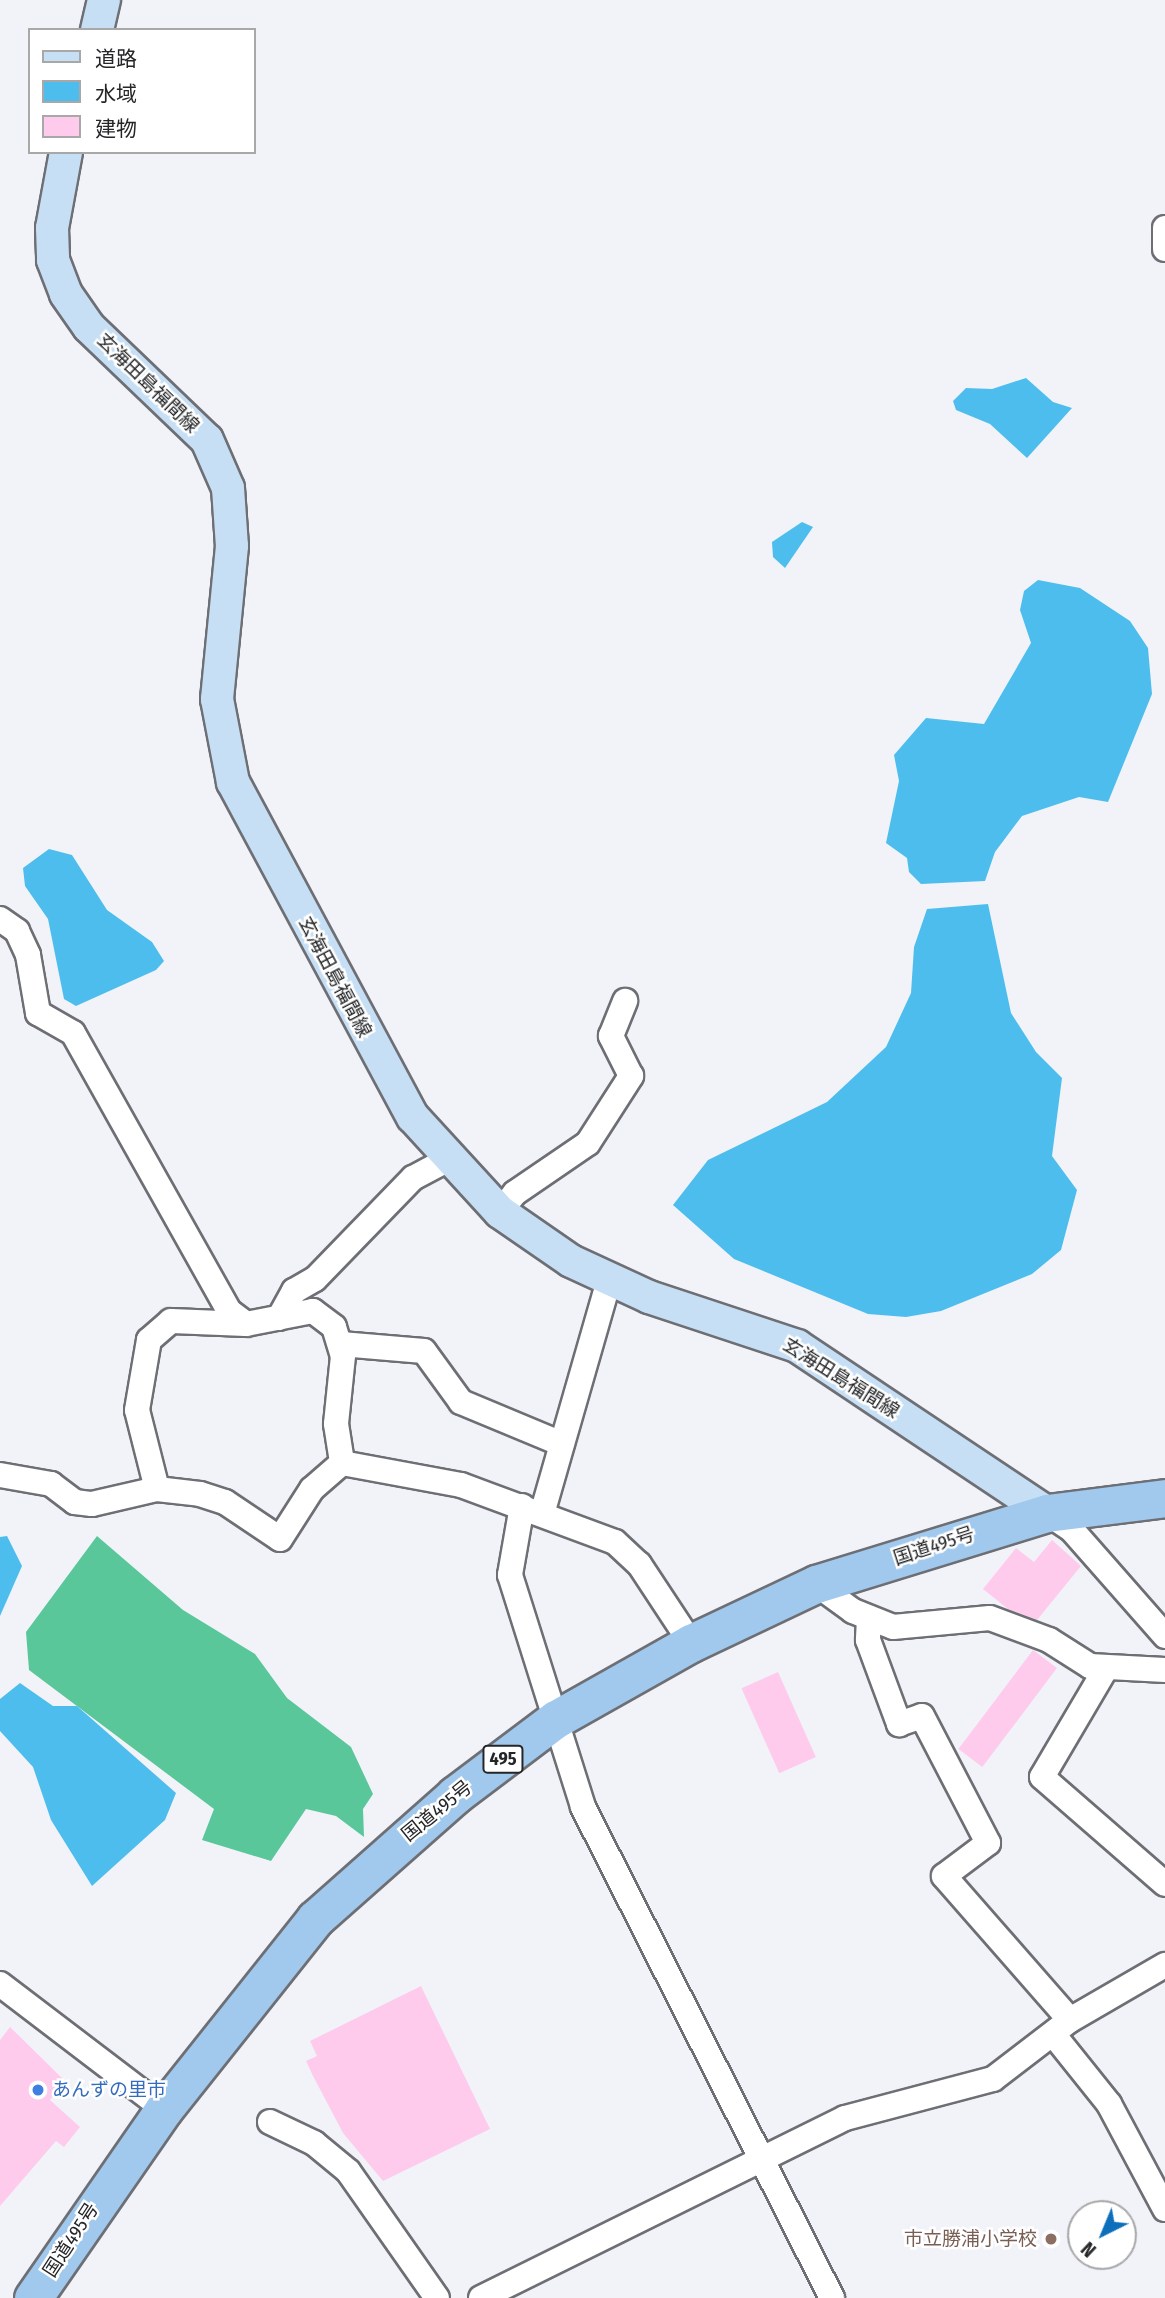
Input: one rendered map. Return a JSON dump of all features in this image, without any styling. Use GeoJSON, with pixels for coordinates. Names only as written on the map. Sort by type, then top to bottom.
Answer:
{"type":"FeatureCollection","features":[{"type":"Feature","properties":{"kind":"highway","name":"国道495号"},"geometry":{"type":"LineString","coordinates":[[33,2298],[164,2109],[315,1919],[445,1803],[556,1719],[691,1643],[817,1584],[1047,1513],[1165,1499]]}},
{"type":"Feature","properties":{"kind":"main road"},"geometry":{"type":"LineString","coordinates":[[97,28],[104,0]]}},
{"type":"Feature","properties":{"kind":"main road","name":"玄海田島福間線"},"geometry":{"type":"LineString","coordinates":[[66,154],[52,228],[53,260],[66,294],[89,327],[207,440],[228,488],[232,546],[217,699],[233,782],[383,1069],[447,1160],[500,1212],[609,1281],[797,1346],[1047,1513]]}},
{"type":"Feature","properties":{"kind":"street"},"geometry":{"type":"LineString","coordinates":[[1165,228],[1165,249]]}},
{"type":"Feature","properties":{"kind":"street"},"geometry":{"type":"LineString","coordinates":[[0,919],[17,931],[28,955],[38,1013],[72,1032],[229,1311],[246,1324]]}},
{"type":"Feature","properties":{"kind":"street"},"geometry":{"type":"LineString","coordinates":[[500,1212],[532,1180],[588,1143],[631,1076],[611,1036],[625,1001]]}},
{"type":"Feature","properties":{"kind":"street"},"geometry":{"type":"LineString","coordinates":[[279,1318],[294,1291],[315,1279],[413,1178],[447,1160]]}},
{"type":"Feature","properties":{"kind":"street"},"geometry":{"type":"LineString","coordinates":[[609,1281],[562,1444],[532,1510],[510,1575],[583,1807],[832,2298]]}},
{"type":"Feature","properties":{"kind":"street"},"geometry":{"type":"LineString","coordinates":[[157,1489],[136,1410],[149,1340],[171,1321],[246,1324],[279,1318],[325,1315],[341,1344],[336,1424],[342,1463]]}},
{"type":"Feature","properties":{"kind":"street"},"geometry":{"type":"LineString","coordinates":[[341,1344],[424,1351],[461,1402],[562,1444]]}},
{"type":"Feature","properties":{"kind":"street"},"geometry":{"type":"LineString","coordinates":[[0,1475],[51,1484],[75,1502],[92,1504],[157,1489],[225,1502],[280,1539],[312,1489],[342,1463]]}},
{"type":"Feature","properties":{"kind":"street"},"geometry":{"type":"LineString","coordinates":[[342,1463],[461,1485],[615,1542],[639,1564],[691,1643]]}},
{"type":"Feature","properties":{"kind":"street"},"geometry":{"type":"LineString","coordinates":[[1047,1513],[1072,1530],[1165,1636]]}},
{"type":"Feature","properties":{"kind":"street"},"geometry":{"type":"LineString","coordinates":[[817,1584],[869,1619],[912,1629],[1003,1620],[1105,1670],[1165,1670]]}},
{"type":"Feature","properties":{"kind":"street"},"geometry":{"type":"LineString","coordinates":[[869,1619],[868,1640],[899,1724],[922,1716],[988,1843],[944,1876],[1061,2027],[1109,2104],[1165,2209]]}},
{"type":"Feature","properties":{"kind":"street"},"geometry":{"type":"LineString","coordinates":[[1105,1670],[1042,1777],[1161,1870]]}},
{"type":"Feature","properties":{"kind":"street"},"geometry":{"type":"LineString","coordinates":[[481,2298],[761,2157],[845,2118],[981,2084],[1061,2027],[1165,1965]]}},
{"type":"Feature","properties":{"kind":"street"},"geometry":{"type":"LineString","coordinates":[[0,1984],[164,2109]]}},
{"type":"Feature","properties":{"kind":"street"},"geometry":{"type":"LineString","coordinates":[[270,2122],[314,2143],[348,2171],[437,2298]]}},
{"type":"Feature","properties":{"kind":"green space"},"geometry":{"type":"Polygon","coordinates":[[[97,1536],[183,1610],[255,1654],[287,1698],[351,1747],[373,1794],[363,1809],[364,1837],[336,1816],[306,1809],[271,1861],[202,1840],[214,1809],[29,1670],[26,1632],[97,1536]]]}},
{"type":"Feature","properties":{"kind":"water"},"geometry":{"type":"Polygon","coordinates":[[[1026,378],[1053,402],[1072,408],[1027,458],[990,424],[956,410],[953,401],[966,388],[992,389],[1026,378]]]}},
{"type":"Feature","properties":{"kind":"water"},"geometry":{"type":"Polygon","coordinates":[[[802,522],[813,527],[785,568],[773,557],[772,542],[802,522]]]}},
{"type":"Feature","properties":{"kind":"water"},"geometry":{"type":"Polygon","coordinates":[[[1038,580],[1080,588],[1130,621],[1148,648],[1152,694],[1108,802],[1079,797],[1022,816],[995,852],[985,881],[921,884],[909,872],[907,858],[886,843],[899,781],[894,755],[926,718],[984,724],[1031,643],[1020,610],[1024,591],[1038,580]]]}},
{"type":"Feature","properties":{"kind":"water"},"geometry":{"type":"Polygon","coordinates":[[[49,849],[72,855],[107,910],[152,942],[164,961],[156,970],[76,1006],[64,999],[48,919],[25,886],[23,868],[49,849]]]}},
{"type":"Feature","properties":{"kind":"water"},"geometry":{"type":"Polygon","coordinates":[[[988,904],[1011,1013],[1036,1052],[1062,1078],[1052,1156],[1077,1190],[1061,1250],[1032,1274],[941,1311],[906,1317],[868,1314],[734,1259],[673,1205],[708,1160],[827,1102],[886,1047],[911,993],[914,947],[927,909],[988,904]]]}},
{"type":"Feature","properties":{"kind":"water"},"geometry":{"type":"Polygon","coordinates":[[[7,1536],[22,1566],[0,1616],[0,1537],[7,1536]]]}},
{"type":"Feature","properties":{"kind":"water"},"geometry":{"type":"Polygon","coordinates":[[[20,1683],[53,1706],[77,1706],[176,1793],[165,1820],[92,1886],[51,1820],[33,1767],[0,1731],[0,1699],[20,1683]]]}},
{"type":"Feature","properties":{"kind":"building"},"geometry":{"type":"Polygon","coordinates":[[[1052,1540],[1081,1566],[1037,1620],[1008,1609],[983,1589],[1016,1548],[1034,1562],[1052,1540]]]}},
{"type":"Feature","properties":{"kind":"building"},"geometry":{"type":"Polygon","coordinates":[[[1033,1650],[1057,1668],[982,1767],[958,1749],[1033,1650]]]}},
{"type":"Feature","properties":{"kind":"building"},"geometry":{"type":"Polygon","coordinates":[[[778,1672],[816,1757],[779,1773],[741,1688],[778,1672]]]}},
{"type":"Feature","properties":{"kind":"building"},"geometry":{"type":"Polygon","coordinates":[[[421,1986],[490,2129],[383,2181],[343,2133],[306,2061],[317,2056],[310,2041],[421,1986]]]}},
{"type":"Feature","properties":{"kind":"building"},"geometry":{"type":"Polygon","coordinates":[[[10,2027],[65,2081],[50,2100],[80,2127],[64,2147],[56,2141],[0,2206],[0,2040],[10,2027]]]}},
{"type":"Feature","properties":{"kind":"place","name":"あんずの里市"},"geometry":{"type":"Point","coordinates":[38,2090]}},
{"type":"Feature","properties":{"kind":"place","name":"市立勝浦小学校"},"geometry":{"type":"Point","coordinates":[1051,2239]}}]}
